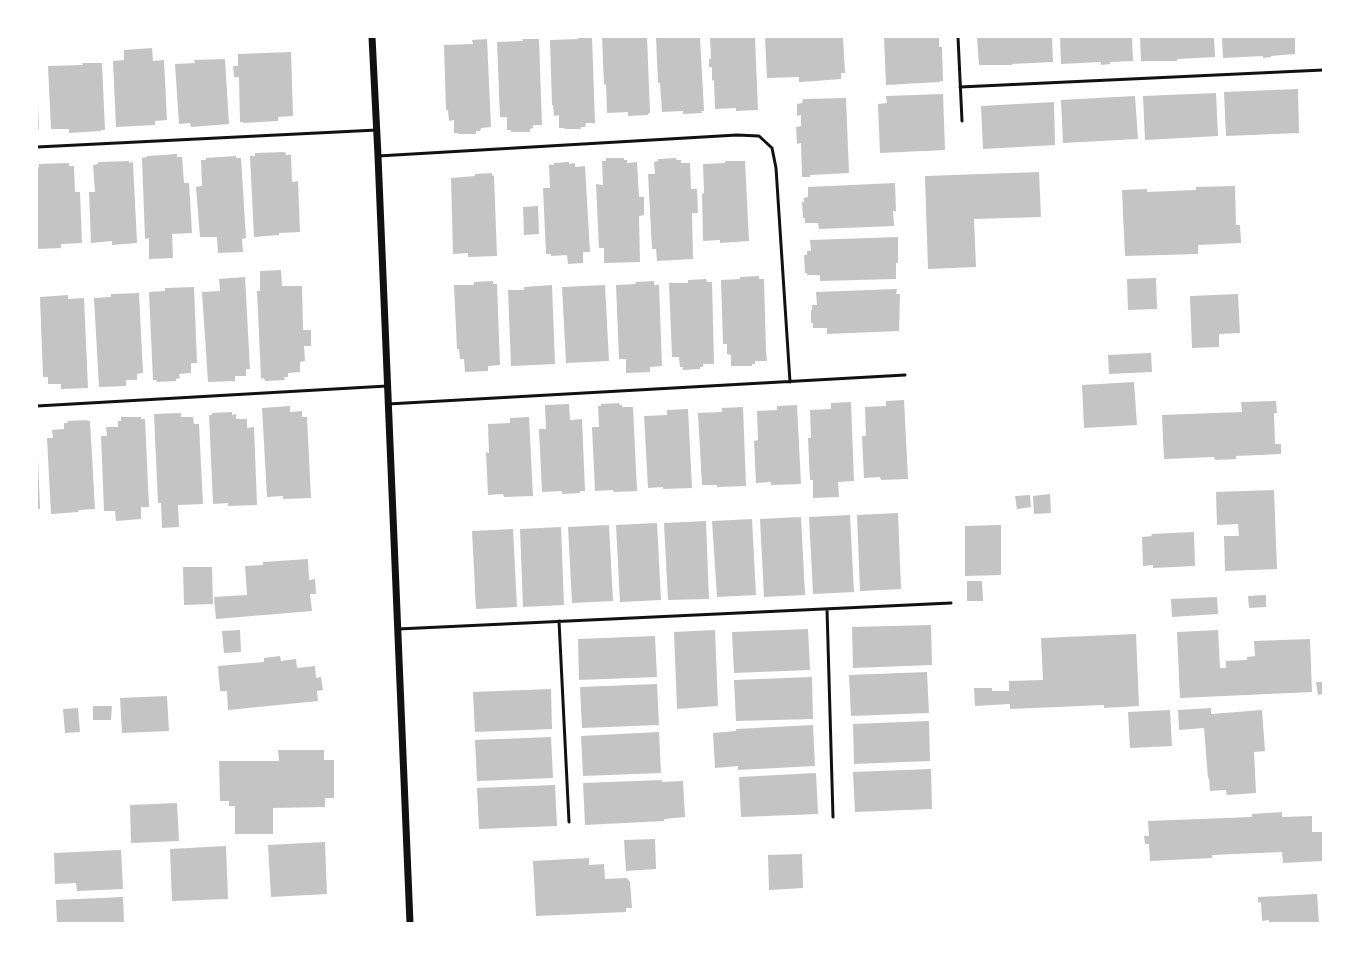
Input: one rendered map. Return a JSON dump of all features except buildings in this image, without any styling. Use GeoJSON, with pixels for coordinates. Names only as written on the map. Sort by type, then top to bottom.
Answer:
{"type":"FeatureCollection","features":[{"type":"Feature","properties":{"kind":"street"},"geometry":{"type":"LineString","coordinates":[[372,37],[410,923]]}},
{"type":"Feature","properties":{"kind":"lane"},"geometry":{"type":"LineString","coordinates":[[958,37],[962,121]]}},
{"type":"Feature","properties":{"kind":"lane"},"geometry":{"type":"LineString","coordinates":[[960,87],[1323,70]]}},
{"type":"Feature","properties":{"kind":"lane"},"geometry":{"type":"LineString","coordinates":[[37,147],[377,130]]}},
{"type":"Feature","properties":{"kind":"lane"},"geometry":{"type":"LineString","coordinates":[[378,156],[737,135],[759,136],[772,148],[776,168],[790,382]]}},
{"type":"Feature","properties":{"kind":"lane"},"geometry":{"type":"LineString","coordinates":[[388,404],[905,375]]}},
{"type":"Feature","properties":{"kind":"lane"},"geometry":{"type":"LineString","coordinates":[[37,406],[387,386]]}},
{"type":"Feature","properties":{"kind":"lane"},"geometry":{"type":"LineString","coordinates":[[398,629],[951,603]]}},
{"type":"Feature","properties":{"kind":"lane"},"geometry":{"type":"LineString","coordinates":[[827,609],[833,817]]}},
{"type":"Feature","properties":{"kind":"lane"},"geometry":{"type":"LineString","coordinates":[[559,622],[569,822]]}}]}
